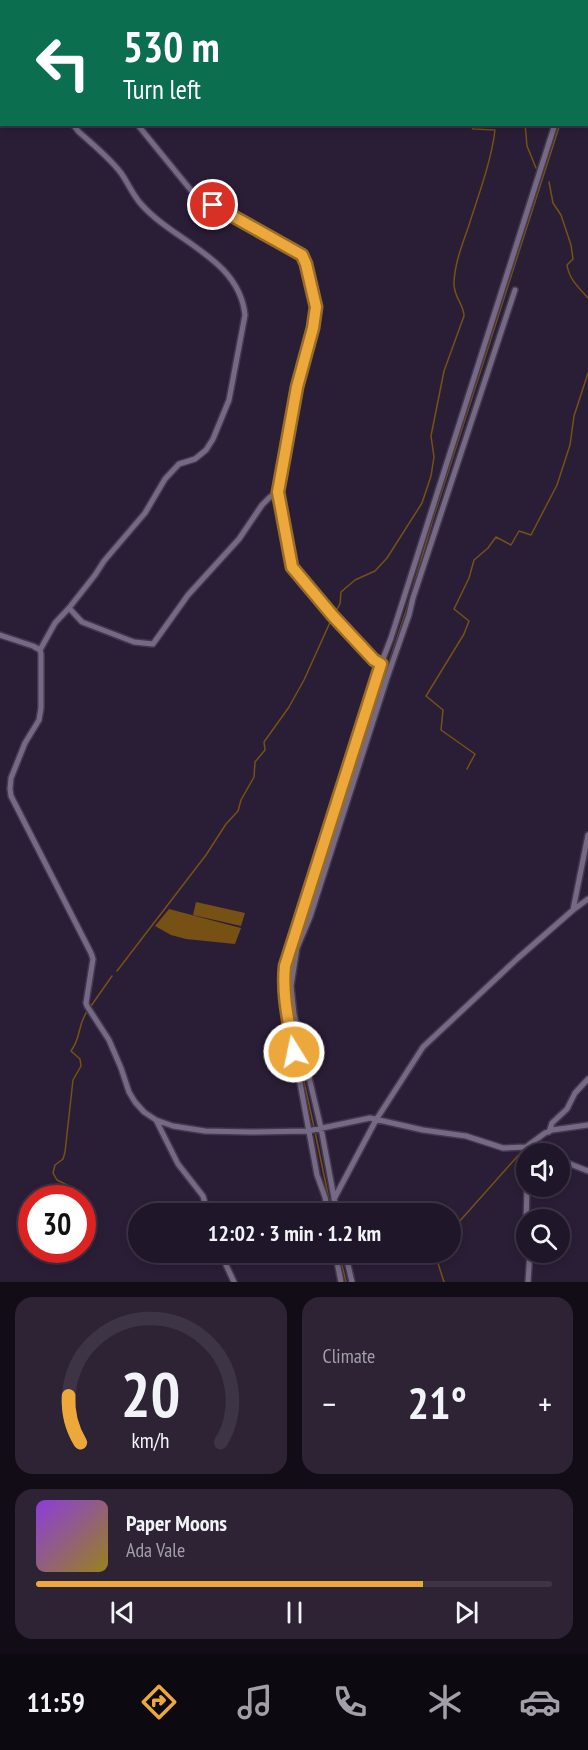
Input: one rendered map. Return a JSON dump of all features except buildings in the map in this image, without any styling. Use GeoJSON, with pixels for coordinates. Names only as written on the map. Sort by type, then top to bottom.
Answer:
{"type":"FeatureCollection","features":[{"type":"Feature","properties":{"kind":"street"},"geometry":{"type":"LineString","coordinates":[[74,126],[120,172],[140,203],[216,262],[240,295],[245,315],[229,400],[213,439],[206,450],[195,459],[179,464],[171,471],[145,513],[55,623],[40,650],[41,708],[39,720],[25,743],[11,778],[10,789],[11,796],[91,953],[93,959],[87,1006],[109,1040],[135,1102],[156,1120],[173,1126],[206,1131],[308,1131],[365,1119],[466,1136],[503,1148],[516,1147]]}},
{"type":"Feature","properties":{"kind":"street"},"geometry":{"type":"LineString","coordinates":[[139,126],[194,194],[302,255],[316,307],[313,328],[297,387],[278,492],[292,567],[333,616],[374,660],[381,664]]}},
{"type":"Feature","properties":{"kind":"street"},"geometry":{"type":"LineString","coordinates":[[326,1203],[317,1175],[308,1131],[284,996],[285,966],[554,126]]}},
{"type":"Feature","properties":{"kind":"street"},"geometry":{"type":"LineString","coordinates":[[335,1203],[294,1014],[291,986],[297,948],[310,916],[515,290]]}},
{"type":"Feature","properties":{"kind":"street"},"geometry":{"type":"LineString","coordinates":[[69,608],[82,622],[134,642],[153,644],[188,595],[239,539],[261,505],[278,492]]}},
{"type":"Feature","properties":{"kind":"street"},"geometry":{"type":"LineString","coordinates":[[0,635],[40,650]]}},
{"type":"Feature","properties":{"kind":"street"},"geometry":{"type":"LineString","coordinates":[[573,910],[588,835]]}},
{"type":"Feature","properties":{"kind":"street"},"geometry":{"type":"LineString","coordinates":[[334,1199],[376,1120],[423,1047],[573,910],[588,899]]}},
{"type":"Feature","properties":{"kind":"street"},"geometry":{"type":"LineString","coordinates":[[549,1132],[552,1123],[559,1119],[575,1093],[588,1079]]}},
{"type":"Feature","properties":{"kind":"street"},"geometry":{"type":"LineString","coordinates":[[156,1120],[178,1164],[203,1196],[205,1203]]}},
{"type":"Feature","properties":{"kind":"street"},"geometry":{"type":"LineString","coordinates":[[532,1143],[549,1132],[588,1125]]}},
{"type":"Feature","properties":{"kind":"street"},"geometry":{"type":"LineString","coordinates":[[570,1164],[588,1171]]}},
{"type":"Feature","properties":{"kind":"street"},"geometry":{"type":"LineString","coordinates":[[225,1263],[234,1282]]}},
{"type":"Feature","properties":{"kind":"street"},"geometry":{"type":"LineString","coordinates":[[337,1263],[341,1282]]}},
{"type":"Feature","properties":{"kind":"street"},"geometry":{"type":"LineString","coordinates":[[348,1263],[352,1282]]}},
{"type":"Feature","properties":{"kind":"street"},"geometry":{"type":"LineString","coordinates":[[528,1282],[529,1263]]}},
{"type":"Feature","properties":{"kind":"shaded area"},"geometry":{"type":"Polygon","coordinates":[[[196,902],[245,913],[241,926],[193,915],[196,902]]]}},
{"type":"Feature","properties":{"kind":"shaded area"},"geometry":{"type":"Polygon","coordinates":[[[169,909],[241,928],[235,944],[186,939],[171,935],[155,926],[169,909]]]}},
{"type":"Feature","properties":{"kind":"waterway"},"geometry":{"type":"LineString","coordinates":[[336,611],[340,604],[341,592],[355,580],[375,571],[387,558],[422,503],[431,476],[434,457],[431,436],[444,371],[464,316],[454,287],[456,268],[480,192],[495,130],[473,129],[471,126]]}},
{"type":"Feature","properties":{"kind":"waterway"},"geometry":{"type":"LineString","coordinates":[[525,126],[527,146],[536,168]]}},
{"type":"Feature","properties":{"kind":"waterway"},"geometry":{"type":"LineString","coordinates":[[290,960],[407,608],[433,519],[559,126]]}},
{"type":"Feature","properties":{"kind":"waterway"},"geometry":{"type":"LineString","coordinates":[[549,182],[553,203],[561,215],[571,245],[573,259],[567,265],[568,270],[575,283],[588,298]]}},
{"type":"Feature","properties":{"kind":"waterway"},"geometry":{"type":"LineString","coordinates":[[467,769],[475,754],[441,730],[443,710],[426,696],[464,634],[469,621],[454,609],[469,578],[474,560],[488,548],[496,537],[511,545],[519,531],[531,535],[557,485],[570,445],[574,416],[588,373]]}},
{"type":"Feature","properties":{"kind":"waterway"},"geometry":{"type":"LineString","coordinates":[[117,971],[238,811],[241,800],[254,777],[255,762],[265,750],[264,742],[289,707],[304,680],[332,618]]}},
{"type":"Feature","properties":{"kind":"waterway"},"geometry":{"type":"LineString","coordinates":[[91,1006],[112,976]]}},
{"type":"Feature","properties":{"kind":"waterway"},"geometry":{"type":"LineString","coordinates":[[67,1185],[57,1180],[53,1173],[55,1165],[63,1159],[65,1152],[73,1080],[81,1066],[80,1059],[71,1051],[88,1010]]}},
{"type":"Feature","properties":{"kind":"waterway"},"geometry":{"type":"LineString","coordinates":[[295,1041],[314,1127]]}},
{"type":"Feature","properties":{"kind":"waterway"},"geometry":{"type":"LineString","coordinates":[[315,1132],[330,1203]]}},
{"type":"Feature","properties":{"kind":"waterway"},"geometry":{"type":"LineString","coordinates":[[461,1220],[516,1158]]}},
{"type":"Feature","properties":{"kind":"waterway"},"geometry":{"type":"LineString","coordinates":[[342,1263],[346,1282]]}},
{"type":"Feature","properties":{"kind":"waterway"},"geometry":{"type":"LineString","coordinates":[[438,1263],[444,1282]]}},
{"type":"Feature","properties":{"kind":"route"},"geometry":{"type":"LineString","coordinates":[[213,205],[302,255],[306,264],[316,307],[313,328],[297,387],[278,492],[291,551],[292,567],[333,616],[374,660],[381,664],[285,966],[284,996],[294,1052]]}}]}
